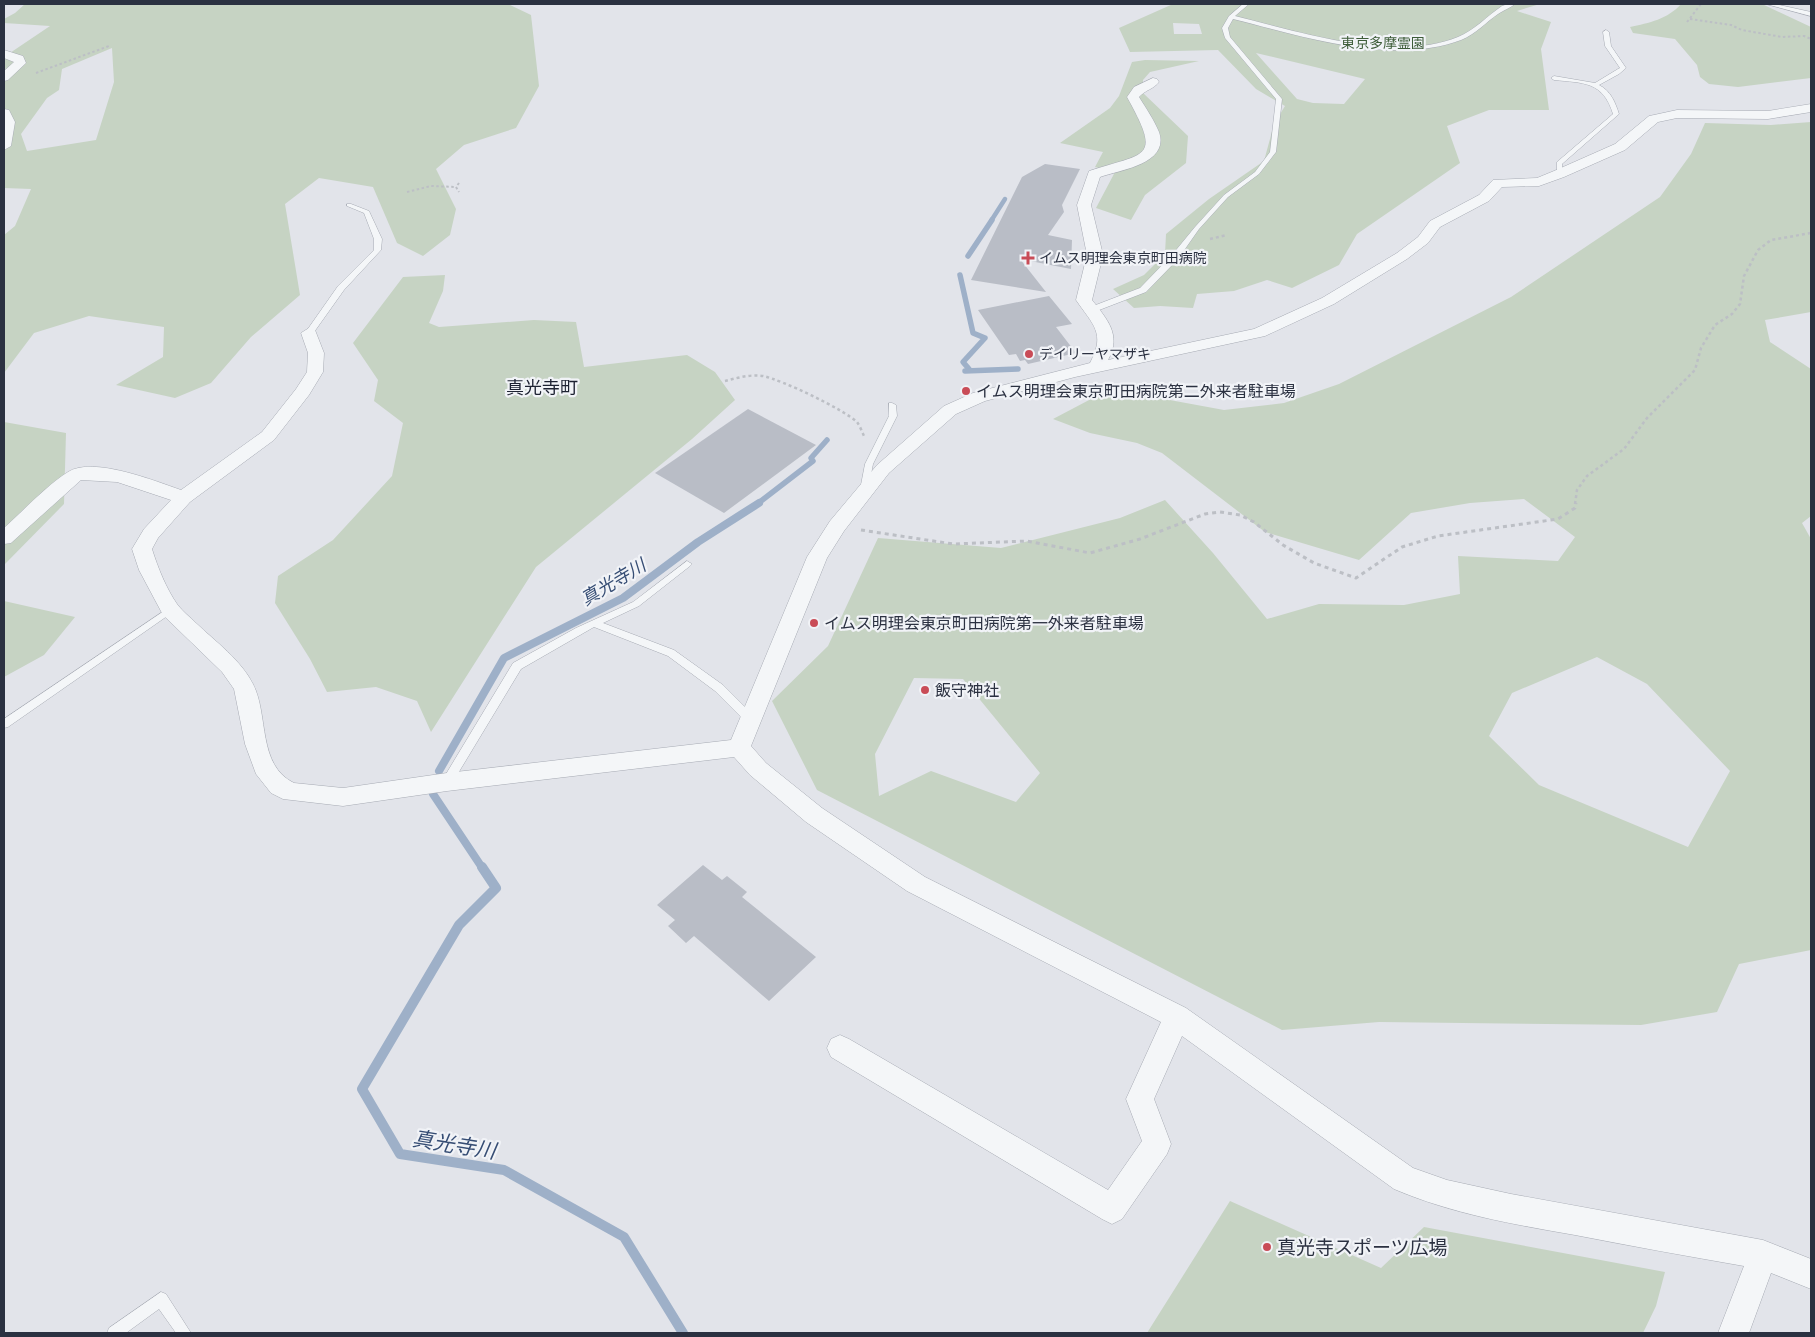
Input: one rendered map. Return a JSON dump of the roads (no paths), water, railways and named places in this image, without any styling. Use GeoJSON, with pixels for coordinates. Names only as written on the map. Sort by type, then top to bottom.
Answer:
{"type":"FeatureCollection","features":[{"type":"Feature","properties":{"kind":"street"},"geometry":{"type":"LineString","coordinates":[[4,54],[19,59],[20,63],[4,76]]}},
{"type":"Feature","properties":{"kind":"street"},"geometry":{"type":"LineString","coordinates":[[1096,367],[1108,340],[1084,300],[1096,254],[1084,205],[1094,174],[1135,162],[1152,149],[1153,134],[1133,97],[1138,90],[1153,82]]}},
{"type":"Feature","properties":{"kind":"street"},"geometry":{"type":"LineString","coordinates":[[739,748],[816,557],[837,526],[883,469],[950,410],[961,404],[1000,391],[1096,367],[1259,333],[1328,302],[1402,256],[1423,240],[1435,224],[1484,198],[1498,183],[1538,182],[1559,174],[1620,147],[1654,119],[1677,114],[1768,115],[1811,108]]}},
{"type":"Feature","properties":{"kind":"street"},"geometry":{"type":"LineString","coordinates":[[4,113],[8,122],[4,146]]}},
{"type":"Feature","properties":{"kind":"street"},"geometry":{"type":"LineString","coordinates":[[309,333],[316,353],[315,372],[304,391],[268,436],[183,498],[151,534],[142,549],[144,558],[170,610],[230,666],[244,687],[256,744],[267,774],[279,786],[292,792],[344,796],[739,748]]}},
{"type":"Feature","properties":{"kind":"street"},"geometry":{"type":"LineString","coordinates":[[4,538],[76,475],[107,474],[135,480],[183,498]]}},
{"type":"Feature","properties":{"kind":"street"},"geometry":{"type":"LineString","coordinates":[[739,748],[758,769],[814,815],[916,884],[1177,1017],[1404,1179],[1447,1195],[1502,1207],[1763,1255],[1811,1274]]}},
{"type":"Feature","properties":{"kind":"street"},"geometry":{"type":"LineString","coordinates":[[840,1048],[1112,1209],[1157,1144],[1140,1099],[1177,1017]]}},
{"type":"Feature","properties":{"kind":"street"},"geometry":{"type":"LineString","coordinates":[[1734,1333],[1763,1255]]}},
{"type":"Feature","properties":{"kind":"lane"},"geometry":{"type":"LineString","coordinates":[[1091,310],[1143,290],[1175,257],[1197,228],[1226,196],[1257,173],[1273,152],[1279,99],[1227,37],[1225,28],[1231,17],[1246,4]]}},
{"type":"Feature","properties":{"kind":"lane"},"geometry":{"type":"LineString","coordinates":[[1231,17],[1338,41],[1370,46],[1406,47],[1444,42],[1466,36],[1482,25],[1492,14],[1512,4]]}},
{"type":"Feature","properties":{"kind":"lane"},"geometry":{"type":"LineString","coordinates":[[1769,4],[1811,14]]}},
{"type":"Feature","properties":{"kind":"lane"},"geometry":{"type":"LineString","coordinates":[[1597,84],[1604,78],[1617,75],[1623,68],[1608,46],[1606,32]]}},
{"type":"Feature","properties":{"kind":"lane"},"geometry":{"type":"LineString","coordinates":[[1554,78],[1597,84],[1605,90],[1615,106],[1616,114],[1559,164],[1559,174]]}},
{"type":"Feature","properties":{"kind":"lane"},"geometry":{"type":"LineString","coordinates":[[309,333],[341,288],[377,250],[378,239],[366,212],[349,205]]}},
{"type":"Feature","properties":{"kind":"lane"},"geometry":{"type":"LineString","coordinates":[[863,493],[869,464],[893,416],[892,405]]}},
{"type":"Feature","properties":{"kind":"lane"},"geometry":{"type":"LineString","coordinates":[[447,782],[516,666],[578,630],[636,604],[687,564]]}},
{"type":"Feature","properties":{"kind":"lane"},"geometry":{"type":"LineString","coordinates":[[4,724],[170,610]]}},
{"type":"Feature","properties":{"kind":"lane"},"geometry":{"type":"LineString","coordinates":[[595,624],[671,653],[712,683],[750,719]]}},
{"type":"Feature","properties":{"kind":"lane"},"geometry":{"type":"LineString","coordinates":[[114,1333],[161,1299],[184,1333]]}},
{"type":"Feature","properties":{"kind":"waterway"},"geometry":{"type":"LineString","coordinates":[[991,221],[1005,199]]}},
{"type":"Feature","properties":{"kind":"waterway"},"geometry":{"type":"LineString","coordinates":[[968,256],[992,220]]}},
{"type":"Feature","properties":{"kind":"waterway"},"geometry":{"type":"LineString","coordinates":[[960,275],[973,333],[985,338],[963,362],[969,369]]}},
{"type":"Feature","properties":{"kind":"waterway"},"geometry":{"type":"LineString","coordinates":[[965,371],[1018,369]]}},
{"type":"Feature","properties":{"kind":"waterway","name":"真光寺川"},"geometry":{"type":"LineString","coordinates":[[757,504],[813,461],[811,458],[827,440]]}},
{"type":"Feature","properties":{"kind":"waterway","name":"真光寺川"},"geometry":{"type":"LineString","coordinates":[[439,771],[504,658],[623,598],[698,542],[759,503]]}},
{"type":"Feature","properties":{"kind":"waterway","name":"真光寺川"},"geometry":{"type":"LineString","coordinates":[[433,794],[483,869]]}},
{"type":"Feature","properties":{"kind":"waterway","name":"真光寺川"},"geometry":{"type":"LineString","coordinates":[[482,867],[496,888],[459,925],[362,1089],[400,1154],[504,1170],[624,1237],[683,1333]]}},
{"type":"Feature","properties":{"kind":"place","name":"イムス明理会東京町田病院"},"geometry":{"type":"Point","coordinates":[1028,258]}},
{"type":"Feature","properties":{"kind":"place","name":"デイリーヤマザキ"},"geometry":{"type":"Point","coordinates":[1029,354]}},
{"type":"Feature","properties":{"kind":"place","name":"イムス明理会東京町田病院第二外来者駐車場"},"geometry":{"type":"Point","coordinates":[966,391]}},
{"type":"Feature","properties":{"kind":"place","name":"イムス明理会東京町田病院第一外来者駐車場"},"geometry":{"type":"Point","coordinates":[814,623]}},
{"type":"Feature","properties":{"kind":"place","name":"飯守神社"},"geometry":{"type":"Point","coordinates":[925,690]}},
{"type":"Feature","properties":{"kind":"place","name":"真光寺スポーツ広場"},"geometry":{"type":"Point","coordinates":[1267,1247]}},
{"type":"Feature","properties":{"kind":"district","name":"真光寺町"},"geometry":{"type":"Point","coordinates":[542,387]}},
{"type":"Feature","properties":{"kind":"park label","name":"東京多摩霊園"},"geometry":{"type":"Point","coordinates":[1383,43]}}]}
